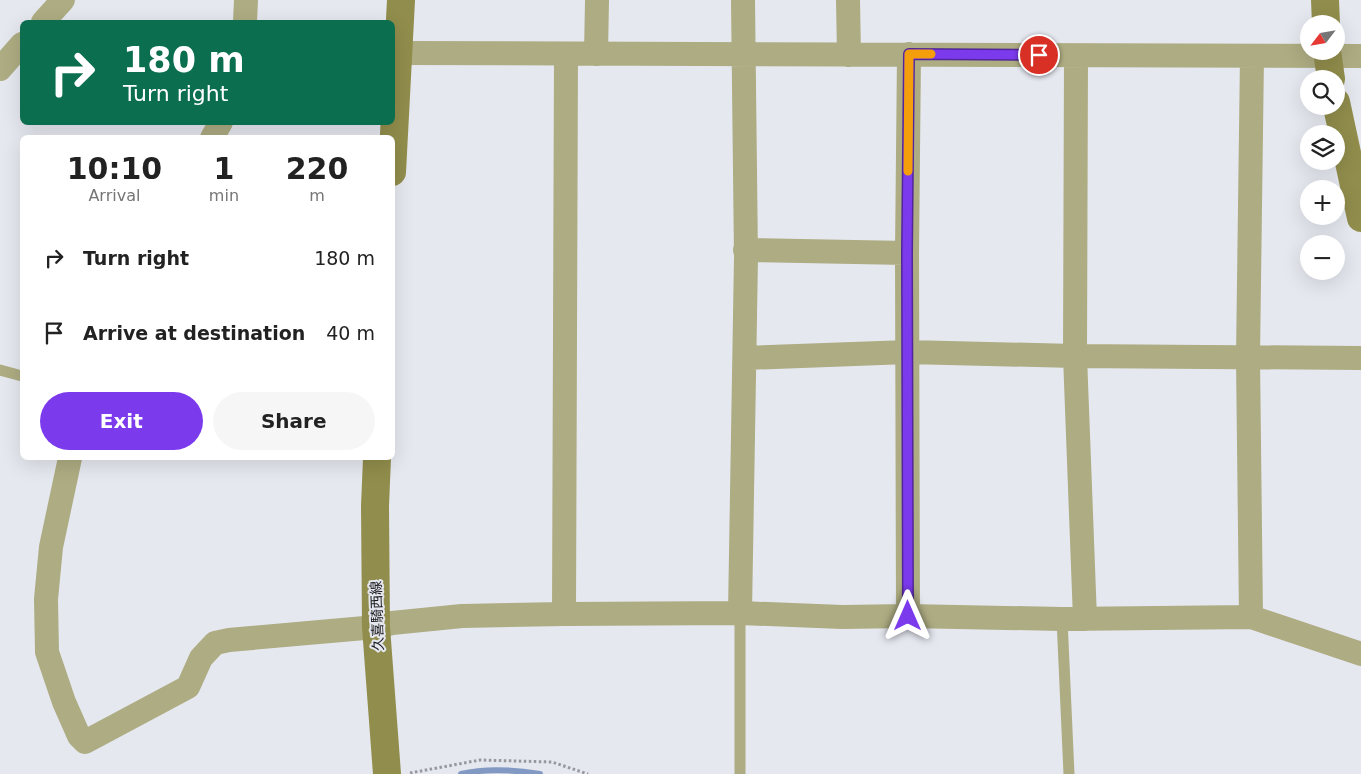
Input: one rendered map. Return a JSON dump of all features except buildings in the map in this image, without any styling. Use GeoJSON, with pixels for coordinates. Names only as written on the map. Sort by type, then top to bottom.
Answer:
{"type":"FeatureCollection","features":[{"type":"Feature","properties":{"kind":"main road"},"geometry":{"type":"LineString","coordinates":[[395,83],[401,0]]}},
{"type":"Feature","properties":{"kind":"main road"},"geometry":{"type":"LineString","coordinates":[[1325,0],[1326,15]]}},
{"type":"Feature","properties":{"kind":"main road"},"geometry":{"type":"LineString","coordinates":[[1339,115],[1361,218]]}},
{"type":"Feature","properties":{"kind":"main road","name":"久喜騎西線"},"geometry":{"type":"LineString","coordinates":[[377,460],[375,506],[376,627],[387,774]]}},
{"type":"Feature","properties":{"kind":"street"},"geometry":{"type":"LineString","coordinates":[[245,20],[246,0]]}},
{"type":"Feature","properties":{"kind":"street"},"geometry":{"type":"LineString","coordinates":[[596,54],[597,0]]}},
{"type":"Feature","properties":{"kind":"street"},"geometry":{"type":"LineString","coordinates":[[740,613],[746,250],[743,0]]}},
{"type":"Feature","properties":{"kind":"street"},"geometry":{"type":"LineString","coordinates":[[848,0],[849,55]]}},
{"type":"Feature","properties":{"kind":"street"},"geometry":{"type":"LineString","coordinates":[[0,69],[20,46]]}},
{"type":"Feature","properties":{"kind":"street"},"geometry":{"type":"LineString","coordinates":[[396,53],[1252,56],[1328,62],[1361,56]]}},
{"type":"Feature","properties":{"kind":"street"},"geometry":{"type":"LineString","coordinates":[[564,614],[566,54]]}},
{"type":"Feature","properties":{"kind":"street"},"geometry":{"type":"LineString","coordinates":[[908,616],[907,253],[909,54]]}},
{"type":"Feature","properties":{"kind":"street"},"geometry":{"type":"LineString","coordinates":[[1076,56],[1075,356],[1085,619]]}},
{"type":"Feature","properties":{"kind":"street"},"geometry":{"type":"LineString","coordinates":[[1251,617],[1248,357],[1252,56]]}},
{"type":"Feature","properties":{"kind":"street"},"geometry":{"type":"LineString","coordinates":[[746,250],[907,253]]}},
{"type":"Feature","properties":{"kind":"street"},"geometry":{"type":"LineString","coordinates":[[745,358],[908,352],[1075,356],[1361,358]]}},
{"type":"Feature","properties":{"kind":"street"},"geometry":{"type":"LineString","coordinates":[[70,460],[51,547],[46,599],[47,652],[64,702],[79,736],[85,742],[188,687],[201,658],[215,643],[229,640],[376,627],[462,616],[740,613],[842,617],[908,616],[1062,619],[1251,617],[1361,654]]}},
{"type":"Feature","properties":{"kind":"lane"},"geometry":{"type":"LineString","coordinates":[[0,370],[20,375]]}},
{"type":"Feature","properties":{"kind":"lane"},"geometry":{"type":"LineString","coordinates":[[740,613],[740,774]]}},
{"type":"Feature","properties":{"kind":"lane"},"geometry":{"type":"LineString","coordinates":[[1062,619],[1069,774]]}},
{"type":"Feature","properties":{"kind":"path"},"geometry":{"type":"LineString","coordinates":[[407,774],[480,760],[552,762],[588,774]]}},
{"type":"Feature","properties":{"kind":"waterway"},"geometry":{"type":"LineString","coordinates":[[461,774],[500,770],[540,774]]}},
{"type":"Feature","properties":{"kind":"slow traffic"},"geometry":{"type":"LineString","coordinates":[[908,171],[909,54],[931,54]]}},
{"type":"Feature","properties":{"kind":"route"},"geometry":{"type":"LineString","coordinates":[[908,616],[907,253],[909,54],[1039,55]]}}]}
